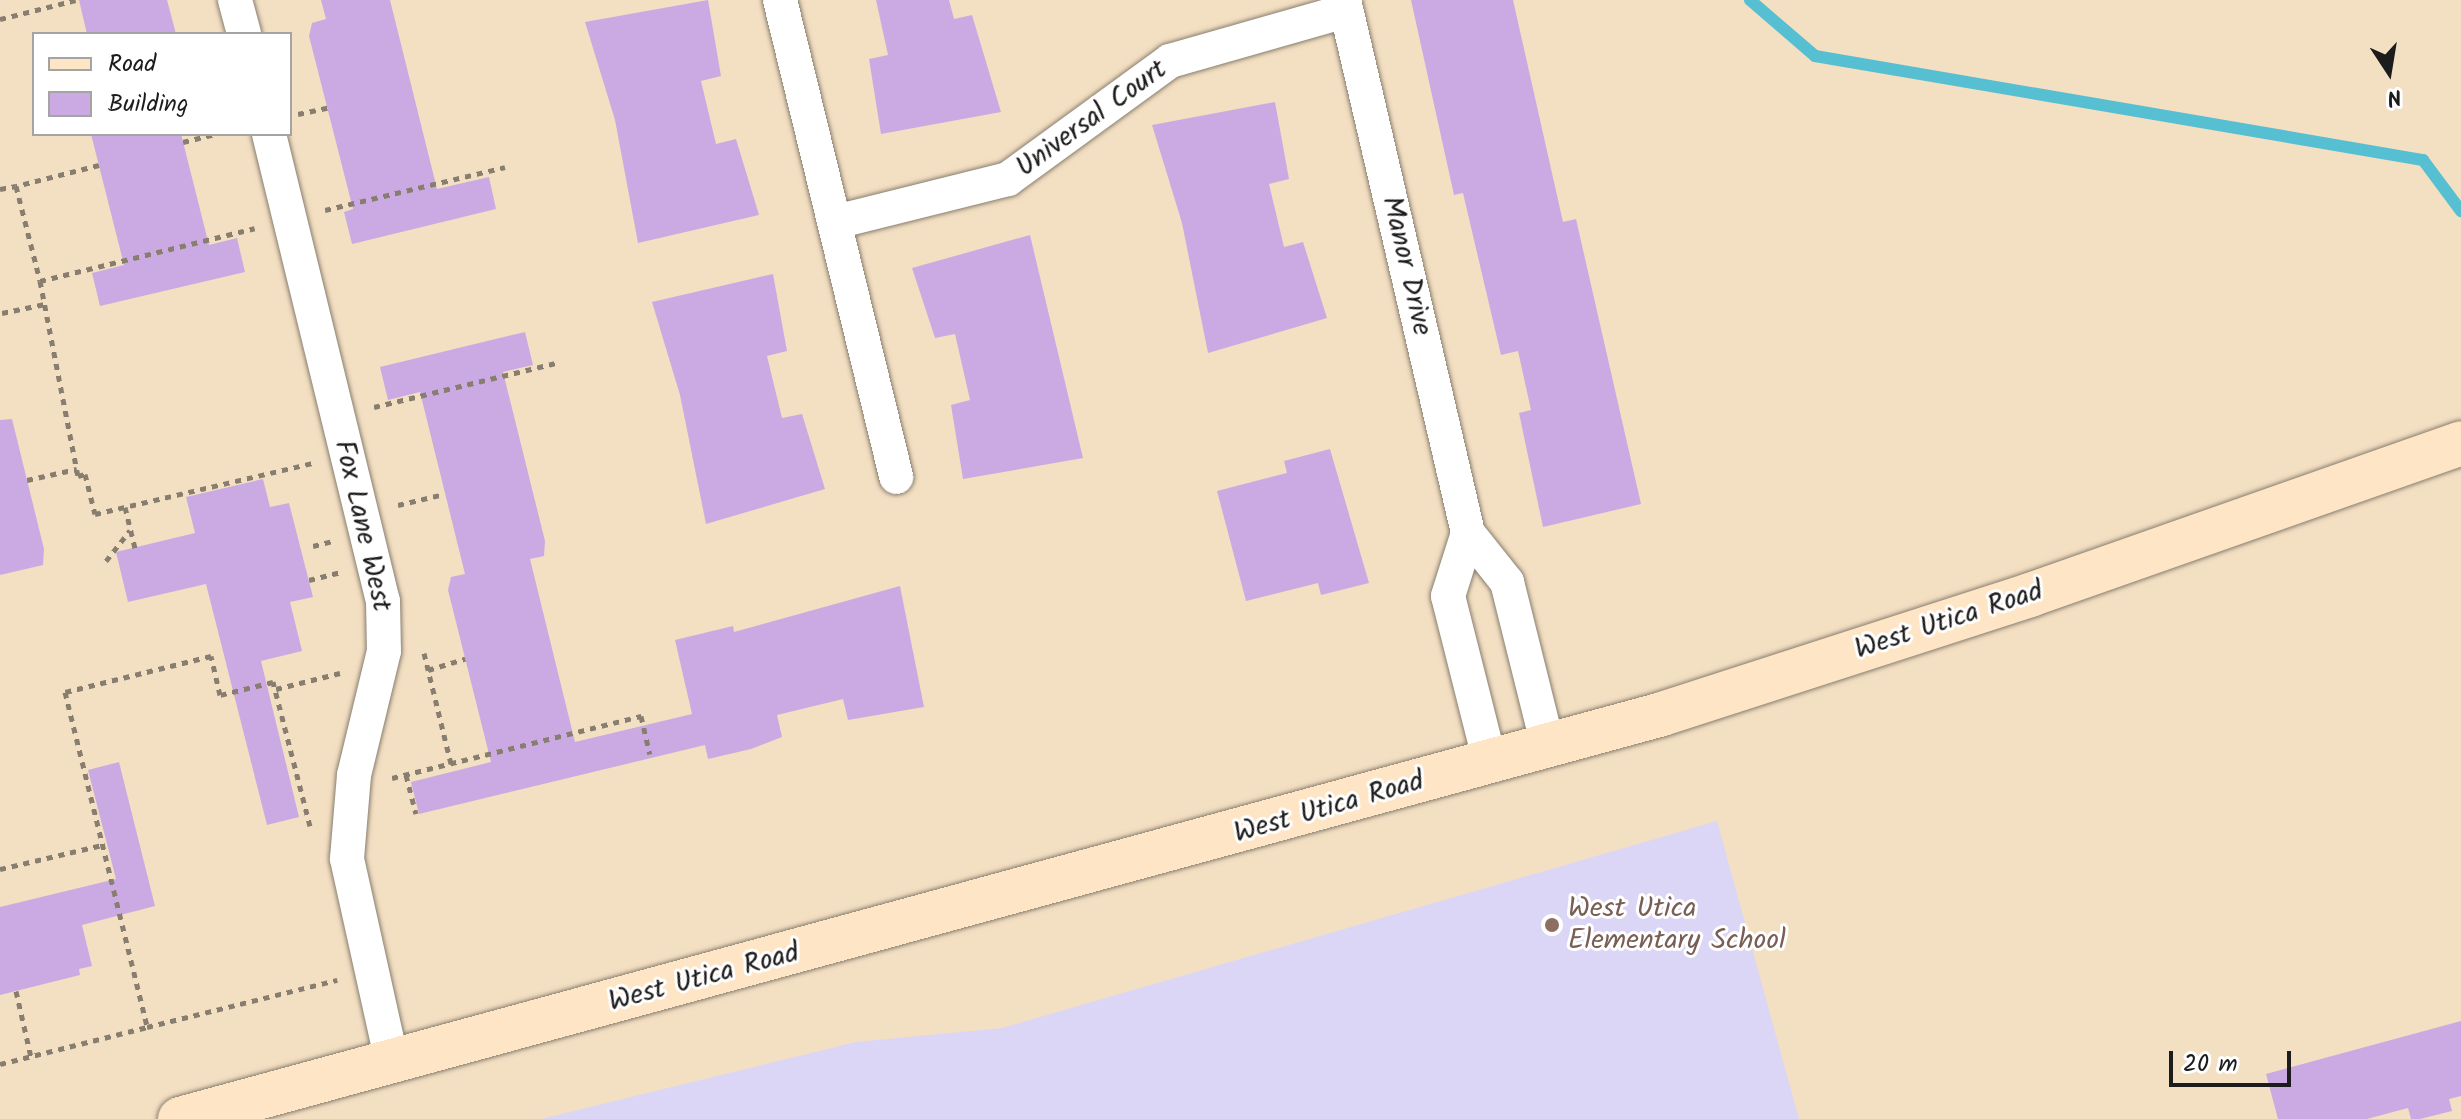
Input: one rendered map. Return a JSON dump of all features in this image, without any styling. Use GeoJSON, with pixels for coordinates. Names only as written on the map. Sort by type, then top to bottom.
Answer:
{"type":"FeatureCollection","features":[{"type":"Feature","properties":{"kind":"street"},"geometry":{"type":"LineString","coordinates":[[235,0],[243,32]]}},
{"type":"Feature","properties":{"kind":"street"},"geometry":{"type":"LineString","coordinates":[[780,0],[896,477]]}},
{"type":"Feature","properties":{"kind":"street","name":"Universal Court"},"geometry":{"type":"LineString","coordinates":[[836,222],[1008,179],[1170,61],[1345,5]]}},
{"type":"Feature","properties":{"kind":"street","name":"Manor Drive"},"geometry":{"type":"LineString","coordinates":[[1345,5],[1468,533],[1507,582],[1548,747]]}},
{"type":"Feature","properties":{"kind":"street","name":"Fox Lane West"},"geometry":{"type":"LineString","coordinates":[[283,136],[383,601],[384,651],[354,775],[347,859],[392,1062]]}},
{"type":"Feature","properties":{"kind":"street","name":"West Utica Road"},"geometry":{"type":"LineString","coordinates":[[180,1119],[1548,747],[2030,595],[2461,443]]}},
{"type":"Feature","properties":{"kind":"street"},"geometry":{"type":"LineString","coordinates":[[1468,533],[1448,596],[1490,762]]}},
{"type":"Feature","properties":{"kind":"path"},"geometry":{"type":"LineString","coordinates":[[0,19],[76,0]]}},
{"type":"Feature","properties":{"kind":"path"},"geometry":{"type":"LineString","coordinates":[[292,121],[327,108]]}},
{"type":"Feature","properties":{"kind":"path"},"geometry":{"type":"LineString","coordinates":[[183,142],[206,136]]}},
{"type":"Feature","properties":{"kind":"path"},"geometry":{"type":"LineString","coordinates":[[0,189],[99,165]]}},
{"type":"Feature","properties":{"kind":"path"},"geometry":{"type":"LineString","coordinates":[[316,212],[505,167]]}},
{"type":"Feature","properties":{"kind":"path"},"geometry":{"type":"LineString","coordinates":[[16,186],[45,304],[42,318],[77,469]]}},
{"type":"Feature","properties":{"kind":"path"},"geometry":{"type":"LineString","coordinates":[[40,281],[267,225]]}},
{"type":"Feature","properties":{"kind":"path"},"geometry":{"type":"LineString","coordinates":[[2,313],[45,304]]}},
{"type":"Feature","properties":{"kind":"path"},"geometry":{"type":"LineString","coordinates":[[365,409],[556,363]]}},
{"type":"Feature","properties":{"kind":"path"},"geometry":{"type":"LineString","coordinates":[[27,480],[77,469],[85,474],[95,514],[323,460]]}},
{"type":"Feature","properties":{"kind":"path"},"geometry":{"type":"LineString","coordinates":[[389,508],[444,494]]}},
{"type":"Feature","properties":{"kind":"path"},"geometry":{"type":"LineString","coordinates":[[125,507],[135,548]]}},
{"type":"Feature","properties":{"kind":"path"},"geometry":{"type":"LineString","coordinates":[[106,561],[130,530]]}},
{"type":"Feature","properties":{"kind":"path"},"geometry":{"type":"LineString","coordinates":[[309,580],[349,570]]}},
{"type":"Feature","properties":{"kind":"path"},"geometry":{"type":"LineString","coordinates":[[147,1027],[65,692],[211,656],[220,695],[273,682],[315,842]]}},
{"type":"Feature","properties":{"kind":"path"},"geometry":{"type":"LineString","coordinates":[[428,670],[465,659]]}},
{"type":"Feature","properties":{"kind":"path"},"geometry":{"type":"LineString","coordinates":[[276,689],[357,669]]}},
{"type":"Feature","properties":{"kind":"path"},"geometry":{"type":"LineString","coordinates":[[376,782],[641,716],[650,754]]}},
{"type":"Feature","properties":{"kind":"path"},"geometry":{"type":"LineString","coordinates":[[406,775],[416,814]]}},
{"type":"Feature","properties":{"kind":"path"},"geometry":{"type":"LineString","coordinates":[[0,869],[102,845]]}},
{"type":"Feature","properties":{"kind":"path"},"geometry":{"type":"LineString","coordinates":[[0,1064],[342,979],[338,963]]}},
{"type":"Feature","properties":{"kind":"path"},"geometry":{"type":"LineString","coordinates":[[16,991],[31,1057]]}},
{"type":"Feature","properties":{"kind":"shaded area","name":"West Utica Elementary School"},"geometry":{"type":"Polygon","coordinates":[[[1717,821],[1799,1119],[541,1119],[856,1042],[1002,1028],[1717,821]]]}},
{"type":"Feature","properties":{"kind":"building"},"geometry":{"type":"Polygon","coordinates":[[[79,0],[167,0],[175,32],[87,32],[79,0]]]}},
{"type":"Feature","properties":{"kind":"building"},"geometry":{"type":"Polygon","coordinates":[[[321,0],[390,0],[437,189],[489,177],[496,209],[352,244],[344,212],[353,209],[309,36],[312,23],[326,19],[321,0]]]}},
{"type":"Feature","properties":{"kind":"building"},"geometry":{"type":"Polygon","coordinates":[[[708,0],[721,76],[701,81],[716,144],[736,139],[759,215],[638,243],[615,120],[585,22],[708,0]]]}},
{"type":"Feature","properties":{"kind":"building"},"geometry":{"type":"Polygon","coordinates":[[[876,0],[949,0],[954,19],[972,15],[1001,112],[881,134],[869,59],[888,55],[876,0]]]}},
{"type":"Feature","properties":{"kind":"building"},"geometry":{"type":"Polygon","coordinates":[[[1411,0],[1513,0],[1563,222],[1576,219],[1641,504],[1543,527],[1519,413],[1531,410],[1518,351],[1501,355],[1463,193],[1454,195],[1411,0]]]}},
{"type":"Feature","properties":{"kind":"building"},"geometry":{"type":"Polygon","coordinates":[[[1275,102],[1289,179],[1269,184],[1284,247],[1303,242],[1327,318],[1208,353],[1182,223],[1152,125],[1275,102]]]}},
{"type":"Feature","properties":{"kind":"building"},"geometry":{"type":"Polygon","coordinates":[[[92,136],[182,136],[209,245],[237,238],[245,272],[100,306],[92,273],[124,265],[92,136]]]}},
{"type":"Feature","properties":{"kind":"building"},"geometry":{"type":"Polygon","coordinates":[[[1030,235],[1083,458],[963,479],[951,405],[970,400],[955,334],[935,338],[912,268],[1030,235]]]}},
{"type":"Feature","properties":{"kind":"building"},"geometry":{"type":"Polygon","coordinates":[[[773,274],[787,351],[767,356],[782,418],[802,414],[825,489],[706,524],[680,395],[652,302],[773,274]]]}},
{"type":"Feature","properties":{"kind":"building"},"geometry":{"type":"Polygon","coordinates":[[[525,332],[533,365],[503,372],[545,541],[544,556],[530,559],[575,742],[692,714],[675,640],[733,626],[734,632],[900,586],[924,707],[848,720],[843,699],[777,715],[782,737],[751,749],[708,759],[705,745],[419,814],[411,782],[491,762],[448,590],[451,577],[465,574],[420,392],[388,400],[380,367],[525,332]]]}},
{"type":"Feature","properties":{"kind":"building"},"geometry":{"type":"Polygon","coordinates":[[[12,419],[44,549],[43,565],[0,575],[0,420],[12,419]]]}},
{"type":"Feature","properties":{"kind":"building"},"geometry":{"type":"Polygon","coordinates":[[[1330,449],[1369,583],[1321,595],[1318,583],[1246,601],[1217,491],[1287,473],[1284,461],[1330,449]]]}},
{"type":"Feature","properties":{"kind":"building"},"geometry":{"type":"Polygon","coordinates":[[[263,479],[270,507],[289,503],[313,597],[290,602],[302,651],[261,661],[299,817],[267,825],[206,584],[128,602],[116,552],[195,533],[186,497],[263,479]]]}},
{"type":"Feature","properties":{"kind":"building"},"geometry":{"type":"Polygon","coordinates":[[[119,762],[155,906],[82,925],[92,966],[79,969],[80,975],[0,995],[0,907],[116,879],[88,770],[119,762]]]}},
{"type":"Feature","properties":{"kind":"building"},"geometry":{"type":"Polygon","coordinates":[[[2461,1021],[2461,1096],[2449,1099],[2452,1111],[2420,1119],[2411,1119],[2408,1108],[2367,1119],[2278,1119],[2266,1074],[2461,1021]]]}},
{"type":"Feature","properties":{"kind":"waterway"},"geometry":{"type":"LineString","coordinates":[[1750,0],[1815,56],[2423,160],[2461,211]]}},
{"type":"Feature","properties":{"kind":"place","name":"West Utica Elementary School"},"geometry":{"type":"Point","coordinates":[1552,925]}}]}
